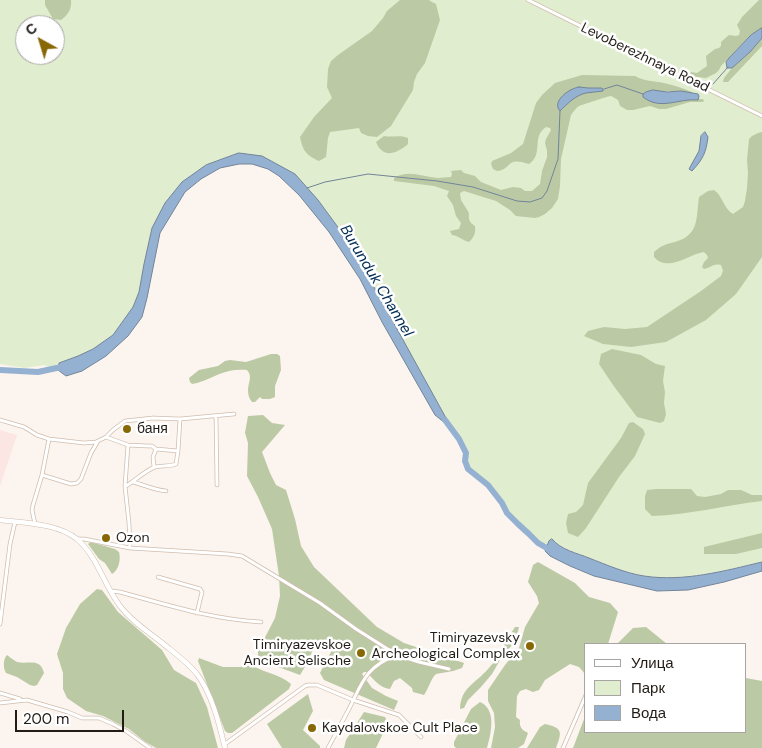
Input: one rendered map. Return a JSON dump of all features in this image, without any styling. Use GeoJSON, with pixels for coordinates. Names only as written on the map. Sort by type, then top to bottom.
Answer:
{"type":"FeatureCollection","features":[{"type":"Feature","properties":{"kind":"street","name":"Levoberezhnaya Road"},"geometry":{"type":"LineString","coordinates":[[528,0],[762,116]]}},
{"type":"Feature","properties":{"kind":"street"},"geometry":{"type":"LineString","coordinates":[[0,420],[24,427],[37,435],[49,439],[84,443],[106,438],[125,421],[153,418],[180,419],[234,414]]}},
{"type":"Feature","properties":{"kind":"street"},"geometry":{"type":"LineString","coordinates":[[216,416],[217,485]]}},
{"type":"Feature","properties":{"kind":"street"},"geometry":{"type":"LineString","coordinates":[[125,486],[154,467],[176,464],[180,419]]}},
{"type":"Feature","properties":{"kind":"street"},"geometry":{"type":"LineString","coordinates":[[106,438],[128,445],[152,446],[156,449],[178,451]]}},
{"type":"Feature","properties":{"kind":"street"},"geometry":{"type":"LineString","coordinates":[[35,524],[32,510],[42,475],[49,439]]}},
{"type":"Feature","properties":{"kind":"street"},"geometry":{"type":"LineString","coordinates":[[42,475],[71,484],[77,483],[81,480],[91,453],[98,441]]}},
{"type":"Feature","properties":{"kind":"street"},"geometry":{"type":"LineString","coordinates":[[128,445],[125,486],[130,548]]}},
{"type":"Feature","properties":{"kind":"street"},"geometry":{"type":"LineString","coordinates":[[154,467],[156,449]]}},
{"type":"Feature","properties":{"kind":"street"},"geometry":{"type":"LineString","coordinates":[[133,482],[154,490],[166,491]]}},
{"type":"Feature","properties":{"kind":"street"},"geometry":{"type":"LineString","coordinates":[[0,520],[35,524],[64,532],[76,539],[96,564],[110,591],[127,615],[182,658],[197,674],[211,700],[224,746],[308,685],[317,685],[353,700],[399,715],[421,737]]}},
{"type":"Feature","properties":{"kind":"street"},"geometry":{"type":"LineString","coordinates":[[0,624],[10,544],[15,522]]}},
{"type":"Feature","properties":{"kind":"street"},"geometry":{"type":"LineString","coordinates":[[76,539],[130,548],[235,554],[249,560],[320,603],[356,629],[397,654],[419,662],[449,669]]}},
{"type":"Feature","properties":{"kind":"street"},"geometry":{"type":"LineString","coordinates":[[158,577],[200,589],[202,592],[197,613]]}},
{"type":"Feature","properties":{"kind":"street"},"geometry":{"type":"LineString","coordinates":[[110,591],[197,613],[261,622]]}},
{"type":"Feature","properties":{"kind":"street"},"geometry":{"type":"LineString","coordinates":[[328,748],[360,685],[369,673],[382,662],[397,654]]}},
{"type":"Feature","properties":{"kind":"street"},"geometry":{"type":"LineString","coordinates":[[0,693],[33,701],[82,718],[99,718],[113,724],[150,748]]}},
{"type":"Feature","properties":{"kind":"street"},"geometry":{"type":"LineString","coordinates":[[0,703],[23,700]]}},
{"type":"Feature","properties":{"kind":"street"},"geometry":{"type":"LineString","coordinates":[[563,748],[584,700]]}},
{"type":"Feature","properties":{"kind":"shaded area"},"geometry":{"type":"Polygon","coordinates":[[[0,430],[17,435],[0,486],[0,430]]]}},
{"type":"Feature","properties":{"kind":"green space"},"geometry":{"type":"Polygon","coordinates":[[[0,0],[762,0],[762,28],[751,35],[726,62],[727,68],[732,68],[762,38],[762,562],[707,574],[670,578],[644,576],[617,569],[556,543],[548,545],[546,548],[541,545],[511,518],[492,490],[467,467],[466,453],[463,447],[358,258],[340,230],[318,200],[295,175],[262,156],[206,165],[152,228],[139,292],[133,307],[113,335],[93,349],[59,363],[51,369],[45,365],[24,368],[0,364],[0,0]],[[681,91],[667,92],[649,101],[660,103],[674,102],[687,100],[696,95],[681,91]]]}},
{"type":"Feature","properties":{"kind":"green space"},"geometry":{"type":"Polygon","coordinates":[[[45,0],[71,0],[70,9],[65,17],[65,15],[51,15],[45,5],[45,0]]]}},
{"type":"Feature","properties":{"kind":"green space"},"geometry":{"type":"Polygon","coordinates":[[[400,0],[429,0],[436,4],[440,20],[425,63],[417,74],[413,90],[391,126],[377,137],[361,133],[359,128],[330,132],[326,157],[319,161],[315,159],[306,152],[300,137],[314,117],[332,98],[327,87],[328,69],[331,61],[372,31],[387,11],[400,0]]]}},
{"type":"Feature","properties":{"kind":"green space"},"geometry":{"type":"Polygon","coordinates":[[[759,0],[762,0],[762,28],[751,35],[716,73],[706,78],[690,74],[691,72],[697,73],[707,66],[706,56],[719,48],[721,42],[729,35],[739,35],[740,31],[737,25],[742,17],[759,0]]]}},
{"type":"Feature","properties":{"kind":"green space"},"geometry":{"type":"Polygon","coordinates":[[[762,38],[762,46],[728,82],[723,82],[732,68],[762,38]]]}},
{"type":"Feature","properties":{"kind":"green space"},"geometry":{"type":"Polygon","coordinates":[[[582,75],[635,76],[678,87],[693,94],[668,91],[646,92],[669,103],[688,99],[704,100],[703,102],[690,102],[666,109],[650,106],[627,110],[620,106],[618,100],[611,96],[579,106],[571,115],[561,159],[558,199],[552,208],[545,214],[535,218],[516,216],[496,201],[464,191],[460,193],[461,200],[469,213],[470,221],[475,226],[474,235],[469,242],[452,235],[450,231],[459,229],[461,223],[447,196],[449,191],[434,186],[394,181],[394,178],[405,174],[438,178],[451,177],[451,171],[461,170],[464,173],[475,176],[481,182],[501,190],[513,187],[532,191],[540,184],[547,157],[545,143],[551,130],[550,128],[546,127],[539,136],[536,155],[529,164],[516,161],[497,171],[493,169],[492,161],[511,153],[523,144],[536,103],[542,95],[555,83],[582,75]]]}},
{"type":"Feature","properties":{"kind":"green space"},"geometry":{"type":"Polygon","coordinates":[[[762,132],[762,257],[736,294],[706,320],[666,342],[631,347],[603,344],[584,336],[588,331],[604,327],[625,329],[647,327],[721,276],[723,271],[721,265],[704,269],[702,267],[708,258],[704,252],[679,261],[666,263],[654,257],[654,252],[664,245],[689,235],[697,218],[699,197],[708,191],[714,190],[727,209],[733,214],[743,207],[747,188],[749,139],[762,132]]]}},
{"type":"Feature","properties":{"kind":"green space"},"geometry":{"type":"Polygon","coordinates":[[[384,136],[408,138],[408,144],[399,150],[386,153],[382,151],[376,142],[384,136]]]}},
{"type":"Feature","properties":{"kind":"green space"},"geometry":{"type":"Polygon","coordinates":[[[612,349],[641,355],[656,364],[665,366],[663,381],[666,414],[664,421],[660,423],[637,417],[613,385],[599,364],[601,354],[612,349]]]}},
{"type":"Feature","properties":{"kind":"green space"},"geometry":{"type":"Polygon","coordinates":[[[271,354],[280,356],[281,370],[275,386],[275,397],[270,399],[262,399],[260,397],[255,402],[252,402],[248,393],[250,377],[247,370],[233,370],[197,383],[192,384],[190,382],[189,378],[199,370],[218,366],[225,361],[246,362],[271,354]]]}},
{"type":"Feature","properties":{"kind":"green space"},"geometry":{"type":"Polygon","coordinates":[[[263,415],[272,423],[285,425],[262,452],[276,485],[286,490],[301,546],[314,567],[377,627],[404,643],[464,663],[462,668],[436,674],[424,695],[413,692],[412,688],[400,678],[394,681],[390,689],[380,685],[367,672],[364,672],[362,674],[372,688],[398,701],[394,710],[324,680],[320,673],[333,648],[317,641],[300,675],[265,662],[258,657],[258,651],[275,618],[280,596],[272,529],[247,476],[248,443],[245,433],[248,416],[263,415]]]}},
{"type":"Feature","properties":{"kind":"green space"},"geometry":{"type":"Polygon","coordinates":[[[633,422],[643,429],[645,434],[635,456],[586,528],[578,537],[568,533],[566,523],[568,514],[576,512],[583,505],[588,483],[621,438],[629,423],[633,422]]]}},
{"type":"Feature","properties":{"kind":"green space"},"geometry":{"type":"Polygon","coordinates":[[[691,489],[697,496],[705,497],[721,494],[728,490],[741,490],[752,495],[762,495],[762,501],[680,514],[652,516],[645,509],[645,496],[647,490],[691,489]]]}},
{"type":"Feature","properties":{"kind":"green space"},"geometry":{"type":"Polygon","coordinates":[[[762,533],[762,548],[736,554],[704,554],[704,547],[762,533]]]}},
{"type":"Feature","properties":{"kind":"green space"},"geometry":{"type":"Polygon","coordinates":[[[91,542],[119,552],[119,564],[112,574],[88,544],[91,542]]]}},
{"type":"Feature","properties":{"kind":"green space"},"geometry":{"type":"Polygon","coordinates":[[[538,562],[575,583],[589,597],[610,603],[618,612],[608,643],[584,643],[584,673],[579,667],[570,664],[545,680],[539,690],[533,692],[526,689],[520,691],[517,696],[516,717],[520,720],[521,728],[528,733],[524,744],[518,748],[491,748],[495,727],[494,713],[488,701],[488,690],[519,648],[525,627],[539,603],[528,582],[533,565],[538,562]]]}},
{"type":"Feature","properties":{"kind":"green space"},"geometry":{"type":"Polygon","coordinates":[[[97,589],[102,590],[118,612],[162,650],[174,670],[196,683],[207,707],[218,748],[156,748],[129,729],[103,716],[86,711],[67,698],[63,689],[63,673],[57,654],[66,628],[80,604],[97,589]]]}},
{"type":"Feature","properties":{"kind":"green space"},"geometry":{"type":"Polygon","coordinates":[[[515,627],[519,627],[512,645],[492,674],[468,700],[464,708],[460,709],[466,691],[492,665],[515,627]]]}},
{"type":"Feature","properties":{"kind":"green space"},"geometry":{"type":"Polygon","coordinates":[[[646,627],[666,643],[618,643],[633,628],[646,627]]]}},
{"type":"Feature","properties":{"kind":"green space"},"geometry":{"type":"Polygon","coordinates":[[[7,655],[17,662],[37,663],[40,665],[44,673],[37,685],[30,685],[6,673],[4,664],[7,655]]]}},
{"type":"Feature","properties":{"kind":"green space"},"geometry":{"type":"Polygon","coordinates":[[[199,658],[223,667],[252,665],[291,684],[289,689],[232,733],[228,733],[225,731],[198,661],[199,658]]]}},
{"type":"Feature","properties":{"kind":"green space"},"geometry":{"type":"Polygon","coordinates":[[[747,678],[762,681],[762,748],[573,748],[584,719],[584,733],[747,733],[747,678]]]}},
{"type":"Feature","properties":{"kind":"green space"},"geometry":{"type":"Polygon","coordinates":[[[308,694],[313,711],[303,730],[320,748],[282,748],[267,724],[308,694]]]}},
{"type":"Feature","properties":{"kind":"green space"},"geometry":{"type":"Polygon","coordinates":[[[480,702],[489,710],[491,716],[491,729],[487,748],[456,748],[454,742],[471,709],[480,702]]]}},
{"type":"Feature","properties":{"kind":"green space"},"geometry":{"type":"Polygon","coordinates":[[[364,712],[385,717],[388,723],[376,748],[344,748],[346,740],[364,712]]]}},
{"type":"Feature","properties":{"kind":"green space"},"geometry":{"type":"Polygon","coordinates":[[[545,724],[555,727],[560,731],[556,748],[527,748],[540,727],[545,724]]]}},
{"type":"Feature","properties":{"kind":"water"},"geometry":{"type":"Polygon","coordinates":[[[762,28],[762,38],[750,52],[732,68],[727,68],[726,62],[729,58],[751,35],[762,28]]]}},
{"type":"Feature","properties":{"kind":"water"},"geometry":{"type":"Polygon","coordinates":[[[579,87],[601,88],[603,91],[586,93],[579,96],[560,111],[558,103],[560,99],[567,92],[579,87]]]}},
{"type":"Feature","properties":{"kind":"water"},"geometry":{"type":"Polygon","coordinates":[[[653,90],[681,91],[698,94],[699,96],[698,100],[663,104],[643,97],[643,94],[653,90]]]}},
{"type":"Feature","properties":{"kind":"water"},"geometry":{"type":"Polygon","coordinates":[[[705,132],[708,137],[705,152],[692,171],[689,169],[699,151],[701,136],[705,132]]]}},
{"type":"Feature","properties":{"kind":"water"},"geometry":{"type":"Polygon","coordinates":[[[239,153],[262,156],[295,174],[318,200],[358,258],[450,427],[435,415],[382,322],[360,279],[329,232],[299,195],[279,176],[268,169],[252,164],[239,164],[220,168],[201,179],[185,192],[160,233],[142,317],[128,336],[106,356],[82,371],[66,376],[58,370],[59,363],[93,349],[113,335],[133,307],[139,292],[152,228],[165,203],[182,182],[206,165],[239,153]]]}},
{"type":"Feature","properties":{"kind":"water"},"geometry":{"type":"Polygon","coordinates":[[[552,539],[569,551],[637,575],[674,578],[689,577],[762,562],[762,571],[688,590],[657,591],[594,576],[570,566],[550,556],[545,551],[549,541],[552,539]]]}},
{"type":"Feature","properties":{"kind":"waterway"},"geometry":{"type":"LineString","coordinates":[[713,84],[728,67]]}},
{"type":"Feature","properties":{"kind":"waterway"},"geometry":{"type":"LineString","coordinates":[[604,89],[617,85],[643,94]]}},
{"type":"Feature","properties":{"kind":"waterway"},"geometry":{"type":"LineString","coordinates":[[307,188],[325,182],[368,174],[437,181],[473,187],[517,201],[530,202],[542,198],[547,191],[558,159],[560,111]]}},
{"type":"Feature","properties":{"kind":"waterway","name":"Burunduk Channel"},"geometry":{"type":"LineString","coordinates":[[0,370],[38,372],[66,366]]}},
{"type":"Feature","properties":{"kind":"waterway","name":"Burunduk Channel"},"geometry":{"type":"LineString","coordinates":[[445,420],[459,439],[466,453],[465,461],[468,469],[488,485],[507,513],[518,524],[538,543],[552,551]]}},
{"type":"Feature","properties":{"kind":"place","name":"баня"},"geometry":{"type":"Point","coordinates":[127,429]}},
{"type":"Feature","properties":{"kind":"place","name":"Ozon"},"geometry":{"type":"Point","coordinates":[106,538]}},
{"type":"Feature","properties":{"kind":"place","name":"Timiryazevsky Archeological Complex"},"geometry":{"type":"Point","coordinates":[530,646]}},
{"type":"Feature","properties":{"kind":"place","name":"Timiryazevskoe Ancient Selische"},"geometry":{"type":"Point","coordinates":[361,653]}},
{"type":"Feature","properties":{"kind":"place","name":"Kaydalovskoe Cult Place"},"geometry":{"type":"Point","coordinates":[312,728]}}]}
